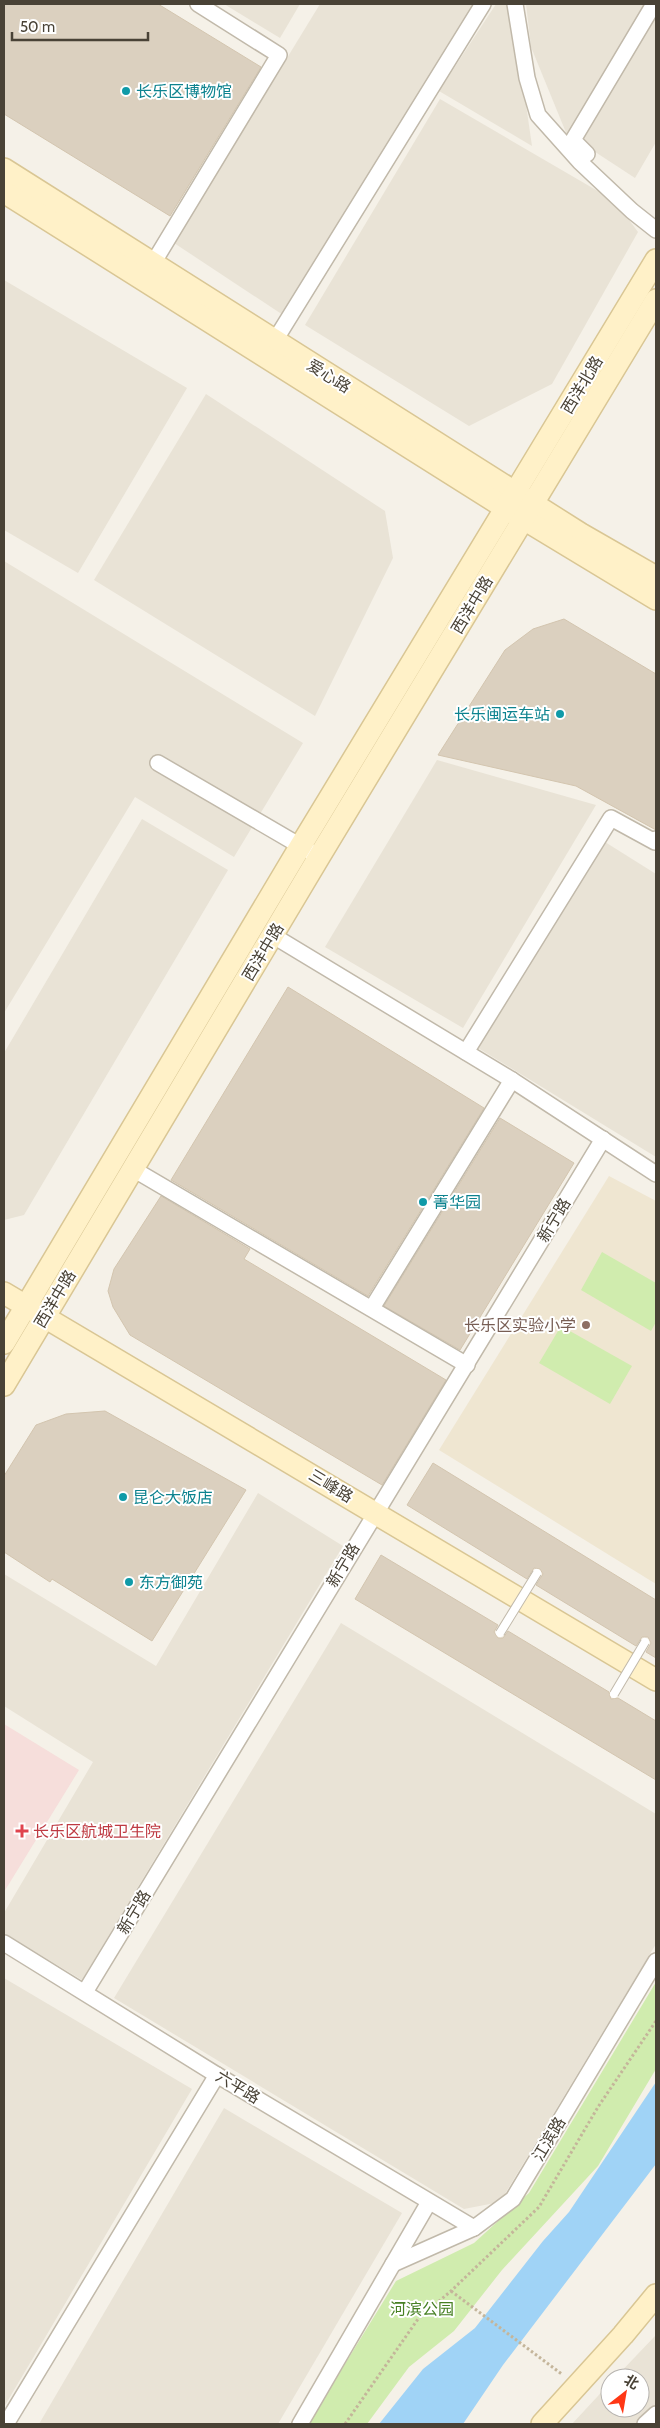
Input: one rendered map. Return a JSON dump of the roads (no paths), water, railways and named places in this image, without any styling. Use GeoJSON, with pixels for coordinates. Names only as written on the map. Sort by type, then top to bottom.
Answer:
{"type":"FeatureCollection","features":[{"type":"Feature","properties":{"kind":"main road","name":"爱心路"},"geometry":{"type":"LineString","coordinates":[[4,169],[274,342],[656,599]]}},
{"type":"Feature","properties":{"kind":"main road","name":"爱心路"},"geometry":{"type":"LineString","coordinates":[[4,192],[520,507],[656,577]]}},
{"type":"Feature","properties":{"kind":"main road","name":"西洋北路"},"geometry":{"type":"LineString","coordinates":[[520,507],[656,260]]}},
{"type":"Feature","properties":{"kind":"main road","name":"西洋北路"},"geometry":{"type":"LineString","coordinates":[[520,507],[656,300]]}},
{"type":"Feature","properties":{"kind":"main road","name":"西洋中路"},"geometry":{"type":"LineString","coordinates":[[4,1343],[300,846],[520,507]]}},
{"type":"Feature","properties":{"kind":"main road","name":"西洋中路"},"geometry":{"type":"LineString","coordinates":[[4,1385],[319,857],[520,507]]}},
{"type":"Feature","properties":{"kind":"main road","name":"三峰路"},"geometry":{"type":"LineString","coordinates":[[4,1293],[376,1512],[656,1680]]}},
{"type":"Feature","properties":{"kind":"main road"},"geometry":{"type":"LineString","coordinates":[[542,2424],[656,2295]]}},
{"type":"Feature","properties":{"kind":"street"},"geometry":{"type":"LineString","coordinates":[[152,265],[279,55],[198,4]]}},
{"type":"Feature","properties":{"kind":"street"},"geometry":{"type":"LineString","coordinates":[[274,342],[483,4]]}},
{"type":"Feature","properties":{"kind":"street"},"geometry":{"type":"LineString","coordinates":[[515,4],[527,78],[538,115],[580,162],[632,211],[656,230]]}},
{"type":"Feature","properties":{"kind":"street"},"geometry":{"type":"LineString","coordinates":[[632,211],[635,201],[573,140],[654,4]]}},
{"type":"Feature","properties":{"kind":"street"},"geometry":{"type":"LineString","coordinates":[[158,763],[319,857]]}},
{"type":"Feature","properties":{"kind":"street"},"geometry":{"type":"LineString","coordinates":[[466,1052],[612,818],[655,842],[656,839]]}},
{"type":"Feature","properties":{"kind":"street"},"geometry":{"type":"LineString","coordinates":[[272,935],[512,1080],[656,1174]]}},
{"type":"Feature","properties":{"kind":"street"},"geometry":{"type":"LineString","coordinates":[[372,1308],[512,1080]]}},
{"type":"Feature","properties":{"kind":"street","name":"新宁路"},"geometry":{"type":"LineString","coordinates":[[85,1992],[603,1139]]}},
{"type":"Feature","properties":{"kind":"street"},"geometry":{"type":"LineString","coordinates":[[133,1169],[467,1365]]}},
{"type":"Feature","properties":{"kind":"street","name":"六平路"},"geometry":{"type":"LineString","coordinates":[[4,1943],[217,2075],[474,2228]]}},
{"type":"Feature","properties":{"kind":"street","name":"江滨路"},"geometry":{"type":"LineString","coordinates":[[393,2264],[474,2228],[513,2199],[656,1961]]}},
{"type":"Feature","properties":{"kind":"street"},"geometry":{"type":"LineString","coordinates":[[6,2424],[217,2075]]}},
{"type":"Feature","properties":{"kind":"street"},"geometry":{"type":"LineString","coordinates":[[300,2424],[429,2202]]}},
{"type":"Feature","properties":{"kind":"street"},"geometry":{"type":"LineString","coordinates":[[645,2424],[656,2414]]}},
{"type":"Feature","properties":{"kind":"lane"},"geometry":{"type":"LineString","coordinates":[[500,1633],[536,1573]]}},
{"type":"Feature","properties":{"kind":"lane"},"geometry":{"type":"LineString","coordinates":[[614,1694],[645,1642]]}},
{"type":"Feature","properties":{"kind":"water"},"geometry":{"type":"Polygon","coordinates":[[[656,2082],[656,2164],[503,2365],[463,2424],[379,2424],[423,2369],[475,2328],[543,2241],[569,2212],[656,2082]]]}},
{"type":"Feature","properties":{"kind":"place","name":"长乐区博物馆"},"geometry":{"type":"Point","coordinates":[126,91]}},
{"type":"Feature","properties":{"kind":"place","name":"长乐闽运车站"},"geometry":{"type":"Point","coordinates":[560,714]}},
{"type":"Feature","properties":{"kind":"place","name":"菁华园"},"geometry":{"type":"Point","coordinates":[423,1202]}},
{"type":"Feature","properties":{"kind":"place","name":"长乐区实验小学"},"geometry":{"type":"Point","coordinates":[586,1325]}},
{"type":"Feature","properties":{"kind":"place","name":"昆仑大饭店"},"geometry":{"type":"Point","coordinates":[123,1497]}},
{"type":"Feature","properties":{"kind":"place","name":"东方御苑"},"geometry":{"type":"Point","coordinates":[129,1582]}},
{"type":"Feature","properties":{"kind":"place","name":"长乐区航城卫生院"},"geometry":{"type":"Point","coordinates":[22,1831]}},
{"type":"Feature","properties":{"kind":"park label","name":"河滨公园"},"geometry":{"type":"Point","coordinates":[422,2309]}}]}
